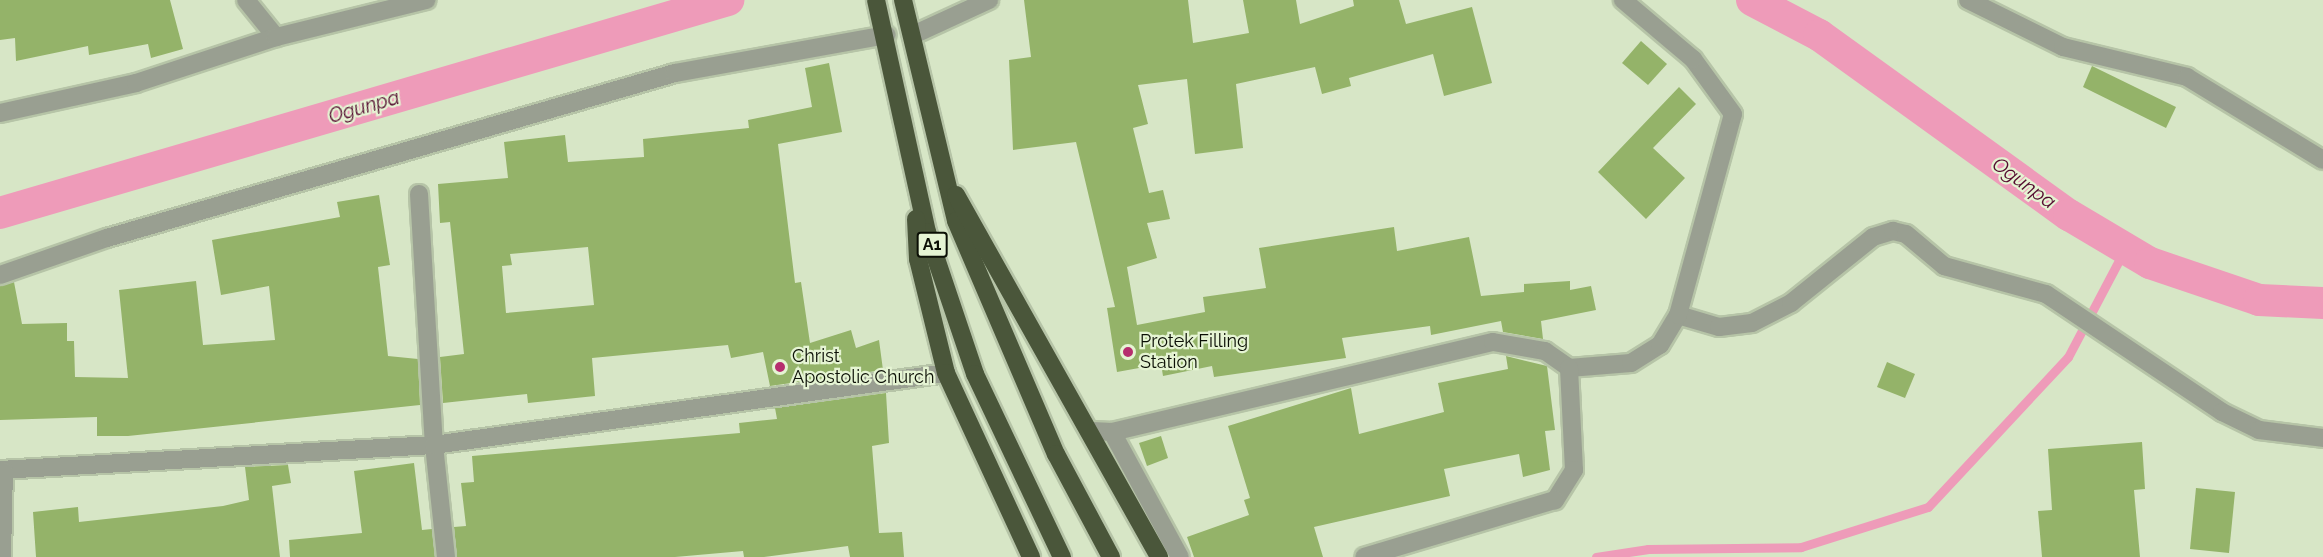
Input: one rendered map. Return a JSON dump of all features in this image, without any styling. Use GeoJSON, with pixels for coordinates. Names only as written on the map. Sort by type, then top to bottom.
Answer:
{"type":"FeatureCollection","features":[{"type":"Feature","properties":{"kind":"highway","name":"A1"},"geometry":{"type":"LineString","coordinates":[[877,3],[887,35],[912,172],[975,374],[1019,474],[1062,557]]}},
{"type":"Feature","properties":{"kind":"highway","name":"A1"},"geometry":{"type":"LineString","coordinates":[[903,4],[913,35],[939,166],[956,221],[1056,454],[1110,557]]}},
{"type":"Feature","properties":{"kind":"highway"},"geometry":{"type":"LineString","coordinates":[[939,166],[1092,431],[1159,557]]}},
{"type":"Feature","properties":{"kind":"highway"},"geometry":{"type":"LineString","coordinates":[[912,172],[918,259],[946,373],[1031,557]]}},
{"type":"Feature","properties":{"kind":"street"},"geometry":{"type":"LineString","coordinates":[[246,0],[276,37]]}},
{"type":"Feature","properties":{"kind":"street"},"geometry":{"type":"LineString","coordinates":[[0,113],[136,82],[276,37],[427,0]]}},
{"type":"Feature","properties":{"kind":"street"},"geometry":{"type":"LineString","coordinates":[[913,35],[989,0]]}},
{"type":"Feature","properties":{"kind":"street"},"geometry":{"type":"LineString","coordinates":[[1092,431],[1112,432],[1492,342],[1545,351],[1569,368],[1631,363],[1660,345],[1678,315],[1733,114],[1693,59],[1623,0]]}},
{"type":"Feature","properties":{"kind":"street"},"geometry":{"type":"LineString","coordinates":[[1968,0],[2063,47],[2187,77],[2323,160]]}},
{"type":"Feature","properties":{"kind":"street"},"geometry":{"type":"LineString","coordinates":[[0,275],[107,238],[675,73],[887,35]]}},
{"type":"Feature","properties":{"kind":"street"},"geometry":{"type":"LineString","coordinates":[[419,195],[434,445],[446,557]]}},
{"type":"Feature","properties":{"kind":"street"},"geometry":{"type":"LineString","coordinates":[[1678,315],[1719,327],[1752,323],[1791,303],[1873,237],[1893,231],[1906,234],[1944,266],[2046,294],[2222,412],[2259,430],[2323,438]]}},
{"type":"Feature","properties":{"kind":"street"},"geometry":{"type":"LineString","coordinates":[[1364,557],[1555,500],[1574,470],[1569,368]]}},
{"type":"Feature","properties":{"kind":"street"},"geometry":{"type":"LineString","coordinates":[[2,557],[2,470],[434,445],[946,373]]}},
{"type":"Feature","properties":{"kind":"street"},"geometry":{"type":"LineString","coordinates":[[1112,432],[1180,557]]}},
{"type":"Feature","properties":{"kind":"building"},"geometry":{"type":"Polygon","coordinates":[[[0,0],[170,0],[183,49],[151,58],[148,44],[89,55],[88,46],[16,61],[15,38],[0,40],[0,0]]]}},
{"type":"Feature","properties":{"kind":"building"},"geometry":{"type":"Polygon","coordinates":[[[1024,0],[1188,0],[1193,43],[1249,33],[1243,0],[1296,0],[1300,24],[1354,6],[1353,0],[1399,0],[1406,24],[1472,7],[1492,83],[1444,96],[1433,54],[1349,78],[1351,86],[1322,94],[1315,67],[1236,84],[1243,148],[1195,154],[1187,79],[1138,85],[1148,124],[1133,128],[1149,193],[1163,190],[1170,219],[1147,223],[1157,258],[1127,267],[1137,325],[1205,312],[1203,297],[1266,288],[1259,248],[1394,227],[1397,251],[1469,237],[1481,296],[1524,292],[1524,284],[1570,281],[1570,290],[1591,286],[1596,310],[1541,321],[1543,339],[1503,332],[1501,321],[1431,335],[1430,326],[1342,338],[1346,358],[1214,377],[1212,366],[1163,376],[1161,364],[1117,372],[1107,308],[1115,307],[1076,142],[1013,150],[1009,60],[1031,57],[1024,0]]]}},
{"type":"Feature","properties":{"kind":"building"},"geometry":{"type":"Polygon","coordinates":[[[1641,41],[1667,64],[1648,85],[1622,63],[1641,41]]]}},
{"type":"Feature","properties":{"kind":"building"},"geometry":{"type":"Polygon","coordinates":[[[829,63],[842,132],[778,144],[795,283],[801,282],[810,343],[851,330],[856,348],[879,340],[883,370],[770,386],[763,352],[731,358],[728,345],[592,358],[595,396],[528,403],[527,394],[443,403],[440,357],[464,354],[450,222],[440,223],[438,184],[508,178],[504,142],[565,135],[568,162],[644,157],[643,139],[749,128],[748,120],[812,107],[805,68],[829,63]],[[588,247],[510,254],[512,265],[502,266],[506,313],[594,305],[588,247]]]}},
{"type":"Feature","properties":{"kind":"building"},"geometry":{"type":"Polygon","coordinates":[[[2092,66],[2176,107],[2166,128],[2083,87],[2092,66]]]}},
{"type":"Feature","properties":{"kind":"building"},"geometry":{"type":"Polygon","coordinates":[[[1679,87],[1696,104],[1653,148],[1685,178],[1646,219],[1598,172],[1679,87]]]}},
{"type":"Feature","properties":{"kind":"building"},"geometry":{"type":"Polygon","coordinates":[[[379,195],[390,265],[378,267],[388,356],[418,359],[420,405],[128,436],[97,436],[97,417],[0,420],[0,286],[14,282],[22,324],[67,323],[67,341],[74,341],[75,377],[128,378],[119,290],[196,281],[203,345],[275,340],[269,286],[221,295],[212,240],[340,217],[337,202],[379,195]]]}},
{"type":"Feature","properties":{"kind":"building"},"geometry":{"type":"Polygon","coordinates":[[[1506,356],[1547,366],[1555,430],[1545,431],[1550,470],[1523,477],[1519,454],[1444,469],[1450,496],[1314,527],[1323,557],[1194,557],[1187,537],[1249,515],[1244,500],[1250,498],[1228,426],[1351,388],[1359,434],[1444,412],[1438,383],[1508,369],[1506,356]]]}},
{"type":"Feature","properties":{"kind":"building"},"geometry":{"type":"Polygon","coordinates":[[[1887,362],[1915,374],[1905,398],[1877,387],[1887,362]]]}},
{"type":"Feature","properties":{"kind":"building"},"geometry":{"type":"Polygon","coordinates":[[[886,393],[889,443],[872,446],[879,533],[902,532],[904,557],[850,557],[848,546],[764,557],[744,557],[743,551],[675,557],[457,557],[454,527],[466,526],[461,483],[474,482],[472,456],[740,433],[739,423],[777,419],[775,408],[886,393]]]}},
{"type":"Feature","properties":{"kind":"building"},"geometry":{"type":"Polygon","coordinates":[[[1161,436],[1168,458],[1147,466],[1139,443],[1161,436]]]}},
{"type":"Feature","properties":{"kind":"building"},"geometry":{"type":"Polygon","coordinates":[[[2142,442],[2145,489],[2134,490],[2140,557],[2042,557],[2038,511],[2052,510],[2048,449],[2142,442]]]}},
{"type":"Feature","properties":{"kind":"building"},"geometry":{"type":"Polygon","coordinates":[[[414,463],[422,530],[432,529],[435,557],[290,557],[289,540],[362,533],[354,471],[414,463]]]}},
{"type":"Feature","properties":{"kind":"building"},"geometry":{"type":"Polygon","coordinates":[[[288,465],[291,483],[272,486],[280,557],[36,557],[33,512],[78,507],[79,522],[223,506],[249,500],[245,467],[288,465]]]}},
{"type":"Feature","properties":{"kind":"building"},"geometry":{"type":"Polygon","coordinates":[[[2196,488],[2235,492],[2229,553],[2190,549],[2196,488]]]}},
{"type":"Feature","properties":{"kind":"waterway","name":"Ogunpa"},"geometry":{"type":"LineString","coordinates":[[0,213],[728,0]]}},
{"type":"Feature","properties":{"kind":"waterway","name":"Ogunpa"},"geometry":{"type":"LineString","coordinates":[[1752,0],[1819,35],[2069,215],[2150,263],[2259,300],[2323,303]]}},
{"type":"Feature","properties":{"kind":"waterway"},"geometry":{"type":"LineString","coordinates":[[1596,557],[1648,549],[1801,547],[1928,507],[2068,357],[2125,249]]}},
{"type":"Feature","properties":{"kind":"place","name":"Protek Filling Station"},"geometry":{"type":"Point","coordinates":[1128,352]}},
{"type":"Feature","properties":{"kind":"place","name":"Christ Apostolic Church"},"geometry":{"type":"Point","coordinates":[780,367]}}]}
